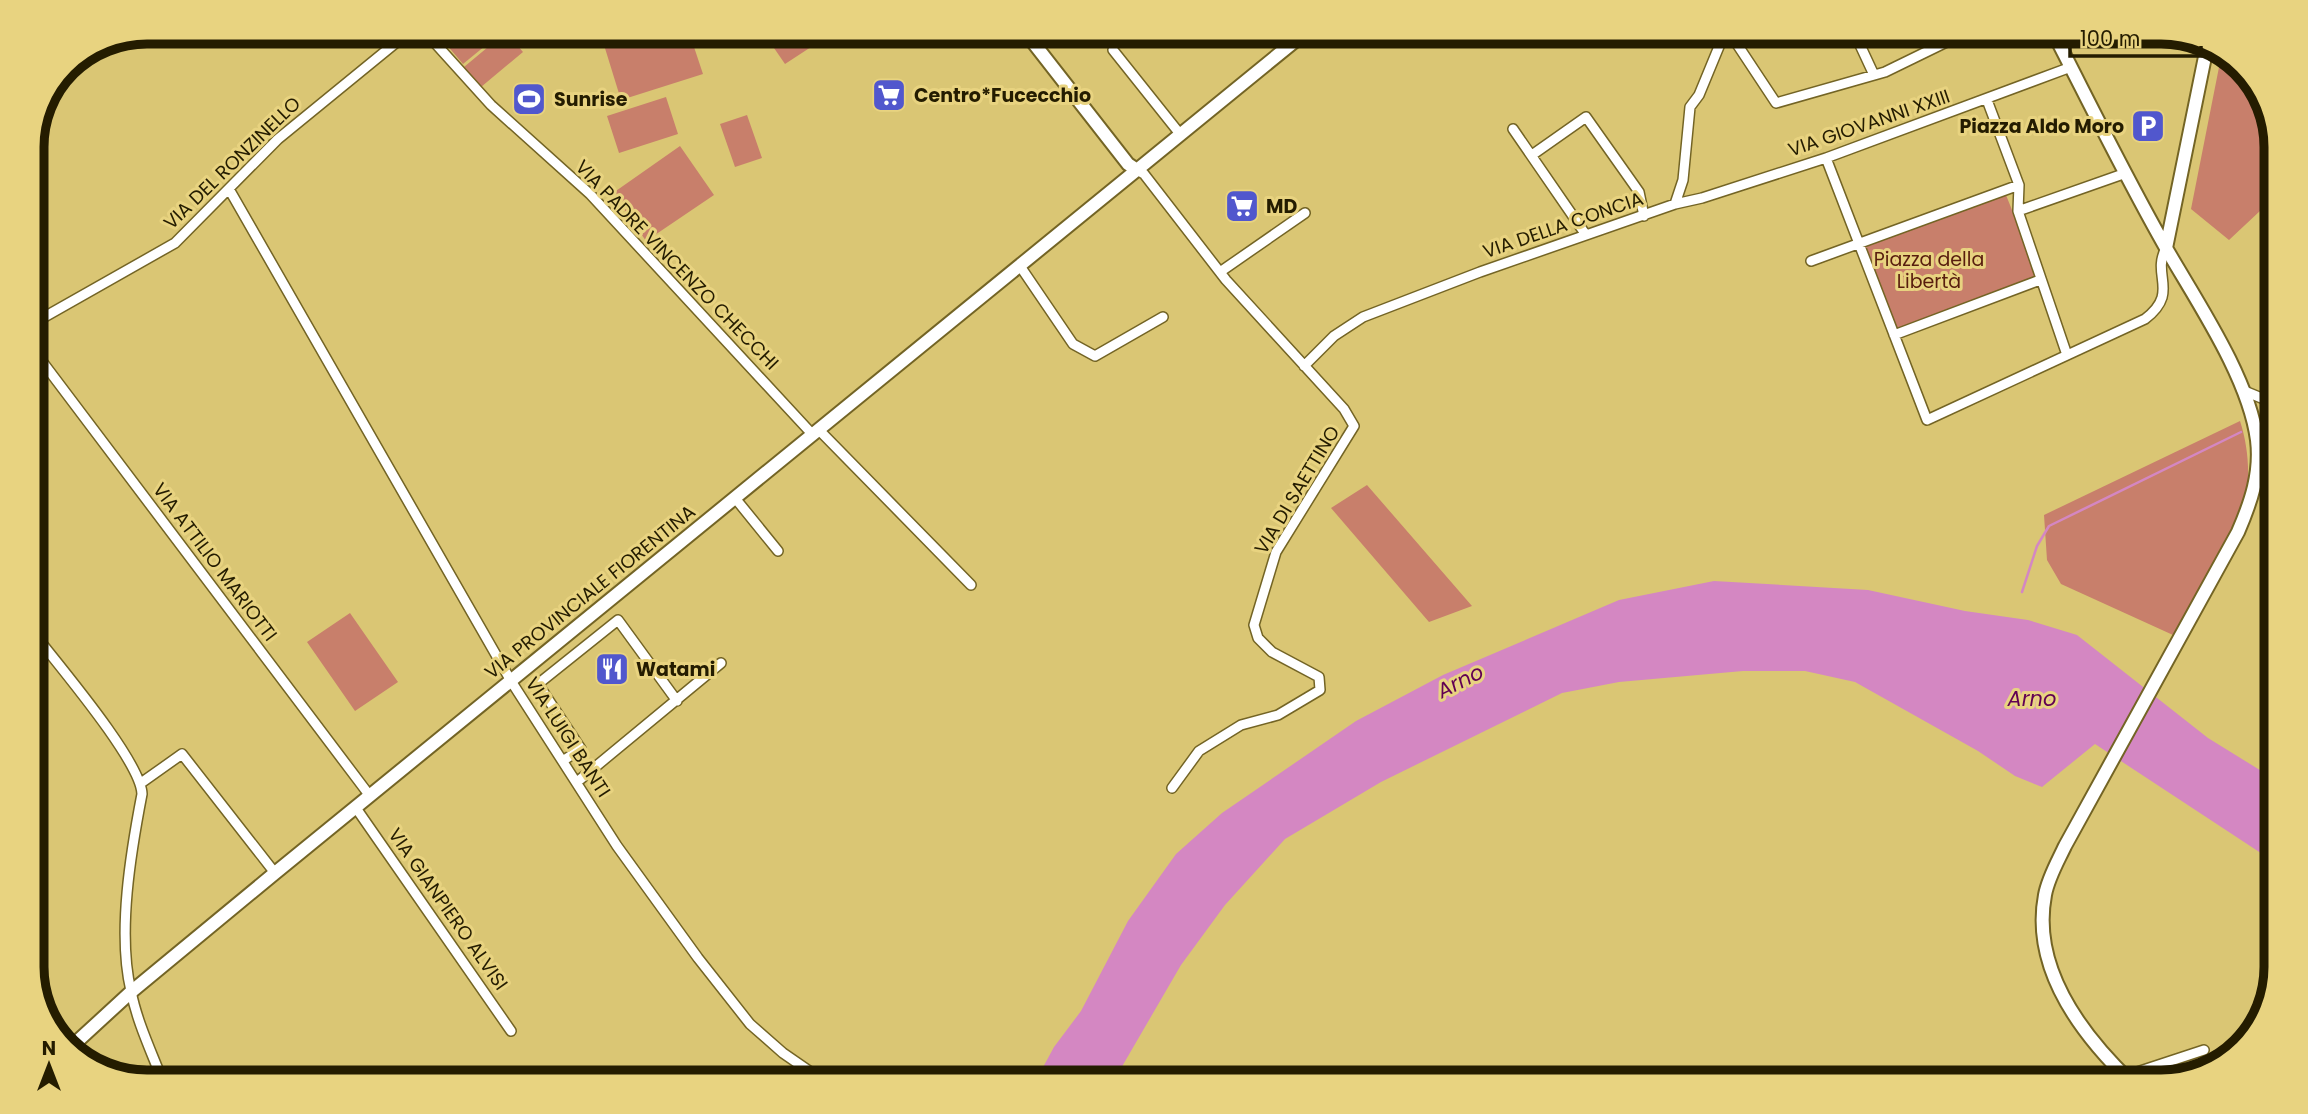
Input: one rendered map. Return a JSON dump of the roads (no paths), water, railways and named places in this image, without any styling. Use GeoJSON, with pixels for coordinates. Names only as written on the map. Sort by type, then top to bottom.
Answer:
{"type":"FeatureCollection","features":[{"type":"Feature","properties":{"kind":"street","name":"VIA DEL RONZINELLO"},"geometry":{"type":"LineString","coordinates":[[44,317],[175,243],[278,139],[394,44]]}},
{"type":"Feature","properties":{"kind":"street","name":"VIA PADRE VINCENZO CHECCHI"},"geometry":{"type":"LineString","coordinates":[[436,44],[491,105],[590,194],[816,433],[971,585]]}},
{"type":"Feature","properties":{"kind":"street"},"geometry":{"type":"LineString","coordinates":[[1034,44],[1128,164],[1137,170]]}},
{"type":"Feature","properties":{"kind":"street","name":"VIA PROVINCIALE FIORENTINA"},"geometry":{"type":"LineString","coordinates":[[84,1035],[131,992],[275,873],[1291,44]]}},
{"type":"Feature","properties":{"kind":"street"},"geometry":{"type":"LineString","coordinates":[[1675,204],[1683,180],[1690,107],[1699,95],[1722,44]]}},
{"type":"Feature","properties":{"kind":"street"},"geometry":{"type":"LineString","coordinates":[[1735,44],[1776,103],[1874,75],[1941,44]]}},
{"type":"Feature","properties":{"kind":"street"},"geometry":{"type":"LineString","coordinates":[[1860,44],[1874,75]]}},
{"type":"Feature","properties":{"kind":"street"},"geometry":{"type":"LineString","coordinates":[[2059,44],[2166,248],[2204,311],[2242,390],[2257,440],[2252,498],[2238,532],[2065,846],[2045,896],[2044,944],[2053,974],[2073,1013],[2120,1070]]}},
{"type":"Feature","properties":{"kind":"street"},"geometry":{"type":"LineString","coordinates":[[1113,50],[1181,134]]}},
{"type":"Feature","properties":{"kind":"street"},"geometry":{"type":"LineString","coordinates":[[1826,158],[1927,421],[2138,323],[2158,309],[2163,300],[2162,256],[2166,248],[2206,54]]}},
{"type":"Feature","properties":{"kind":"street","name":"VIA GIOVANNI XXIII"},"geometry":{"type":"LineString","coordinates":[[1675,204],[1702,198],[1826,158],[2071,67]]}},
{"type":"Feature","properties":{"kind":"street"},"geometry":{"type":"LineString","coordinates":[[1987,100],[2019,185],[2018,211],[2067,355]]}},
{"type":"Feature","properties":{"kind":"street"},"geometry":{"type":"LineString","coordinates":[[1532,155],[1586,117],[1639,192],[1644,216]]}},
{"type":"Feature","properties":{"kind":"street"},"geometry":{"type":"LineString","coordinates":[[1513,129],[1586,235]]}},
{"type":"Feature","properties":{"kind":"street"},"geometry":{"type":"LineString","coordinates":[[2102,180],[2111,171],[2117,155]]}},
{"type":"Feature","properties":{"kind":"street","name":"VIA DI SAETTINO"},"geometry":{"type":"LineString","coordinates":[[1137,170],[1144,174],[1220,272],[1350,418],[1353,431],[1276,552],[1254,625],[1258,638],[1272,652],[1319,677],[1320,690],[1278,715],[1241,725],[1199,751],[1171,788]]}},
{"type":"Feature","properties":{"kind":"street"},"geometry":{"type":"LineString","coordinates":[[2018,211],[2126,173]]}},
{"type":"Feature","properties":{"kind":"street"},"geometry":{"type":"LineString","coordinates":[[1811,261],[2019,185]]}},
{"type":"Feature","properties":{"kind":"street","name":"VIA LUIGI BANTI"},"geometry":{"type":"LineString","coordinates":[[229,189],[511,681],[617,846],[698,958],[750,1024],[807,1070]]}},
{"type":"Feature","properties":{"kind":"street","name":"VIA DELLA CONCIA"},"geometry":{"type":"LineString","coordinates":[[1304,366],[1334,336],[1363,317],[1675,204]]}},
{"type":"Feature","properties":{"kind":"street"},"geometry":{"type":"LineString","coordinates":[[1220,272],[1305,213]]}},
{"type":"Feature","properties":{"kind":"street"},"geometry":{"type":"LineString","coordinates":[[1020,266],[1073,344],[1095,356],[1163,317]]}},
{"type":"Feature","properties":{"kind":"street"},"geometry":{"type":"LineString","coordinates":[[1894,335],[2040,280]]}},
{"type":"Feature","properties":{"kind":"street","name":"VIA ATTILIO MARIOTTI"},"geometry":{"type":"LineString","coordinates":[[44,364],[370,796]]}},
{"type":"Feature","properties":{"kind":"street"},"geometry":{"type":"LineString","coordinates":[[2242,390],[2264,399]]}},
{"type":"Feature","properties":{"kind":"street"},"geometry":{"type":"LineString","coordinates":[[735,498],[778,551]]}},
{"type":"Feature","properties":{"kind":"street"},"geometry":{"type":"LineString","coordinates":[[606,604],[677,701]]}},
{"type":"Feature","properties":{"kind":"street"},"geometry":{"type":"LineString","coordinates":[[564,760],[581,749],[538,684],[618,620]]}},
{"type":"Feature","properties":{"kind":"street"},"geometry":{"type":"LineString","coordinates":[[44,647],[106,729],[141,783],[130,864],[127,963],[131,992],[158,1070]]}},
{"type":"Feature","properties":{"kind":"street"},"geometry":{"type":"LineString","coordinates":[[577,782],[721,663]]}},
{"type":"Feature","properties":{"kind":"street"},"geometry":{"type":"LineString","coordinates":[[141,783],[182,754],[275,873]]}},
{"type":"Feature","properties":{"kind":"street","name":"VIA GIANPIERO ALVISI"},"geometry":{"type":"LineString","coordinates":[[356,808],[510,1031]]}},
{"type":"Feature","properties":{"kind":"street"},"geometry":{"type":"LineString","coordinates":[[2152,1070],[2204,1050]]}},
{"type":"Feature","properties":{"kind":"water","name":"Arno"},"geometry":{"type":"Polygon","coordinates":[[[1714,581],[1868,590],[1965,611],[2028,620],[2077,635],[2208,738],[2264,773],[2264,855],[2095,744],[2042,787],[2015,776],[1978,751],[1855,682],[1805,671],[1743,671],[1619,682],[1562,693],[1381,782],[1285,839],[1225,905],[1181,965],[1120,1070],[1042,1070],[1054,1047],[1081,1011],[1128,921],[1176,854],[1222,813],[1356,721],[1443,675],[1619,600],[1714,581]]]}},
{"type":"Feature","properties":{"kind":"waterway"},"geometry":{"type":"LineString","coordinates":[[2022,592],[2037,546],[2049,526],[2241,432]]}},
{"type":"Feature","properties":{"kind":"place","name":"Centro*Fucecchio"},"geometry":{"type":"Point","coordinates":[889,95]}},
{"type":"Feature","properties":{"kind":"place","name":"Sunrise"},"geometry":{"type":"Point","coordinates":[529,99]}},
{"type":"Feature","properties":{"kind":"place","name":"Piazza Aldo Moro"},"geometry":{"type":"Point","coordinates":[2148,126]}},
{"type":"Feature","properties":{"kind":"place","name":"MD"},"geometry":{"type":"Point","coordinates":[1242,206]}},
{"type":"Feature","properties":{"kind":"place","name":"Watami"},"geometry":{"type":"Point","coordinates":[612,669]}},
{"type":"Feature","properties":{"kind":"park label","name":"Piazza della Libertà"},"geometry":{"type":"Point","coordinates":[1929,270]}}]}
